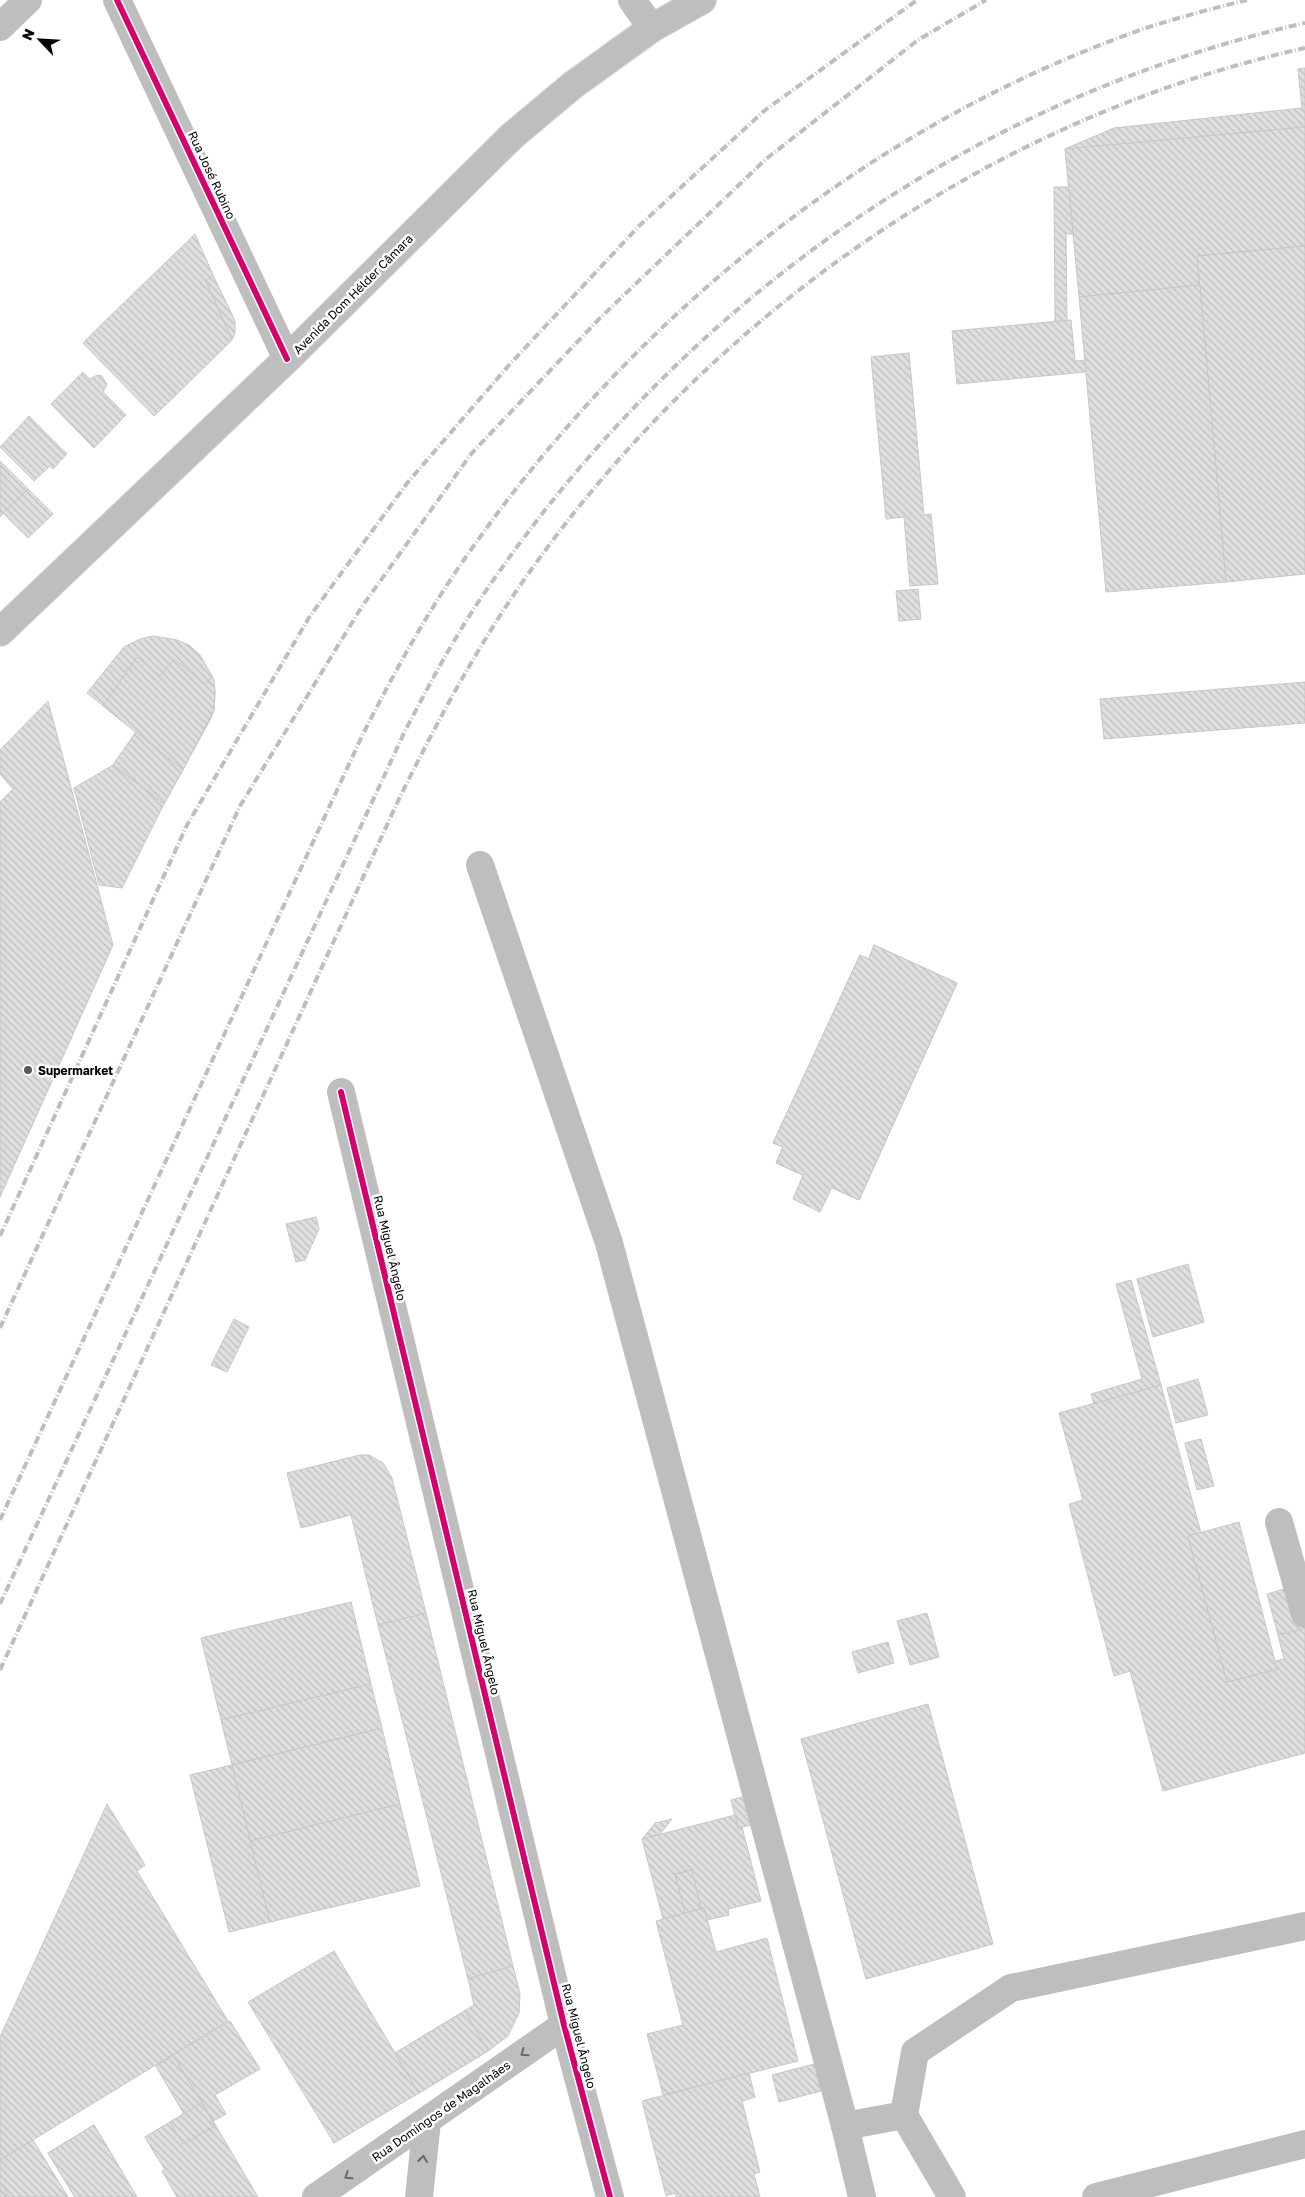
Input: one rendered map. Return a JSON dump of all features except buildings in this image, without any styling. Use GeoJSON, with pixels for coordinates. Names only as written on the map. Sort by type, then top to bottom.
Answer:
{"type":"FeatureCollection","features":[{"type":"Feature","properties":{"kind":"street"},"geometry":{"type":"LineString","coordinates":[[0,27],[28,0]]}},
{"type":"Feature","properties":{"kind":"street","name":"Rua José Rubino"},"geometry":{"type":"LineString","coordinates":[[117,0],[287,359]]}},
{"type":"Feature","properties":{"kind":"street"},"geometry":{"type":"LineString","coordinates":[[632,0],[652,28]]}},
{"type":"Feature","properties":{"kind":"street","name":"Avenida Dom Hélder Câmara"},"geometry":{"type":"LineString","coordinates":[[0,632],[287,359],[512,136],[573,85],[652,28],[702,0]]}},
{"type":"Feature","properties":{"kind":"street"},"geometry":{"type":"LineString","coordinates":[[480,865],[609,1243],[845,2126],[862,2197]]}},
{"type":"Feature","properties":{"kind":"street","name":"Rua Miguel Ângelo"},"geometry":{"type":"LineString","coordinates":[[341,1092],[564,2025],[610,2197]]}},
{"type":"Feature","properties":{"kind":"street"},"geometry":{"type":"LineString","coordinates":[[1279,1522],[1305,1614]]}},
{"type":"Feature","properties":{"kind":"street"},"geometry":{"type":"LineString","coordinates":[[952,2197],[904,2115],[915,2052],[1012,1988],[1305,1926]]}},
{"type":"Feature","properties":{"kind":"street","name":"Rua Domingos de Magalhães"},"geometry":{"type":"LineString","coordinates":[[316,2197],[564,2025]]}},
{"type":"Feature","properties":{"kind":"street"},"geometry":{"type":"LineString","coordinates":[[845,2126],[904,2115]]}},
{"type":"Feature","properties":{"kind":"street"},"geometry":{"type":"LineString","coordinates":[[418,2197],[427,2121]]}},
{"type":"Feature","properties":{"kind":"street"},"geometry":{"type":"LineString","coordinates":[[1096,2197],[1305,2144]]}},
{"type":"Feature","properties":{"kind":"railway"},"geometry":{"type":"LineString","coordinates":[[0,1236],[187,825],[310,616],[408,482],[510,364],[639,226],[764,111],[917,0]]}},
{"type":"Feature","properties":{"kind":"railway"},"geometry":{"type":"LineString","coordinates":[[0,1328],[240,806],[361,608],[471,454],[599,319],[766,159],[918,40],[986,0]]}},
{"type":"Feature","properties":{"kind":"railway"},"geometry":{"type":"LineString","coordinates":[[0,1520],[362,736],[431,610],[457,570],[523,480],[596,395],[675,316],[760,243],[850,177],[945,118],[1045,68],[1149,27],[1247,0]]}},
{"type":"Feature","properties":{"kind":"railway"},"geometry":{"type":"LineString","coordinates":[[0,1604],[405,731],[447,653],[475,607],[552,501],[638,403],[732,314],[834,234],[942,165],[1057,106],[1179,58],[1305,23]]}},
{"type":"Feature","properties":{"kind":"railway"},"geometry":{"type":"LineString","coordinates":[[0,1670],[412,772],[490,631],[526,577],[599,482],[681,394],[771,313],[867,240],[969,177],[1077,123],[1189,80],[1305,48]]}},
{"type":"Feature","properties":{"kind":"cycle path"},"geometry":{"type":"LineString","coordinates":[[117,0],[287,359]]}},
{"type":"Feature","properties":{"kind":"cycle path"},"geometry":{"type":"LineString","coordinates":[[341,1092],[564,2025],[610,2197]]}},
{"type":"Feature","properties":{"kind":"place","name":"Supermarket"},"geometry":{"type":"Point","coordinates":[28,1070]}}]}
